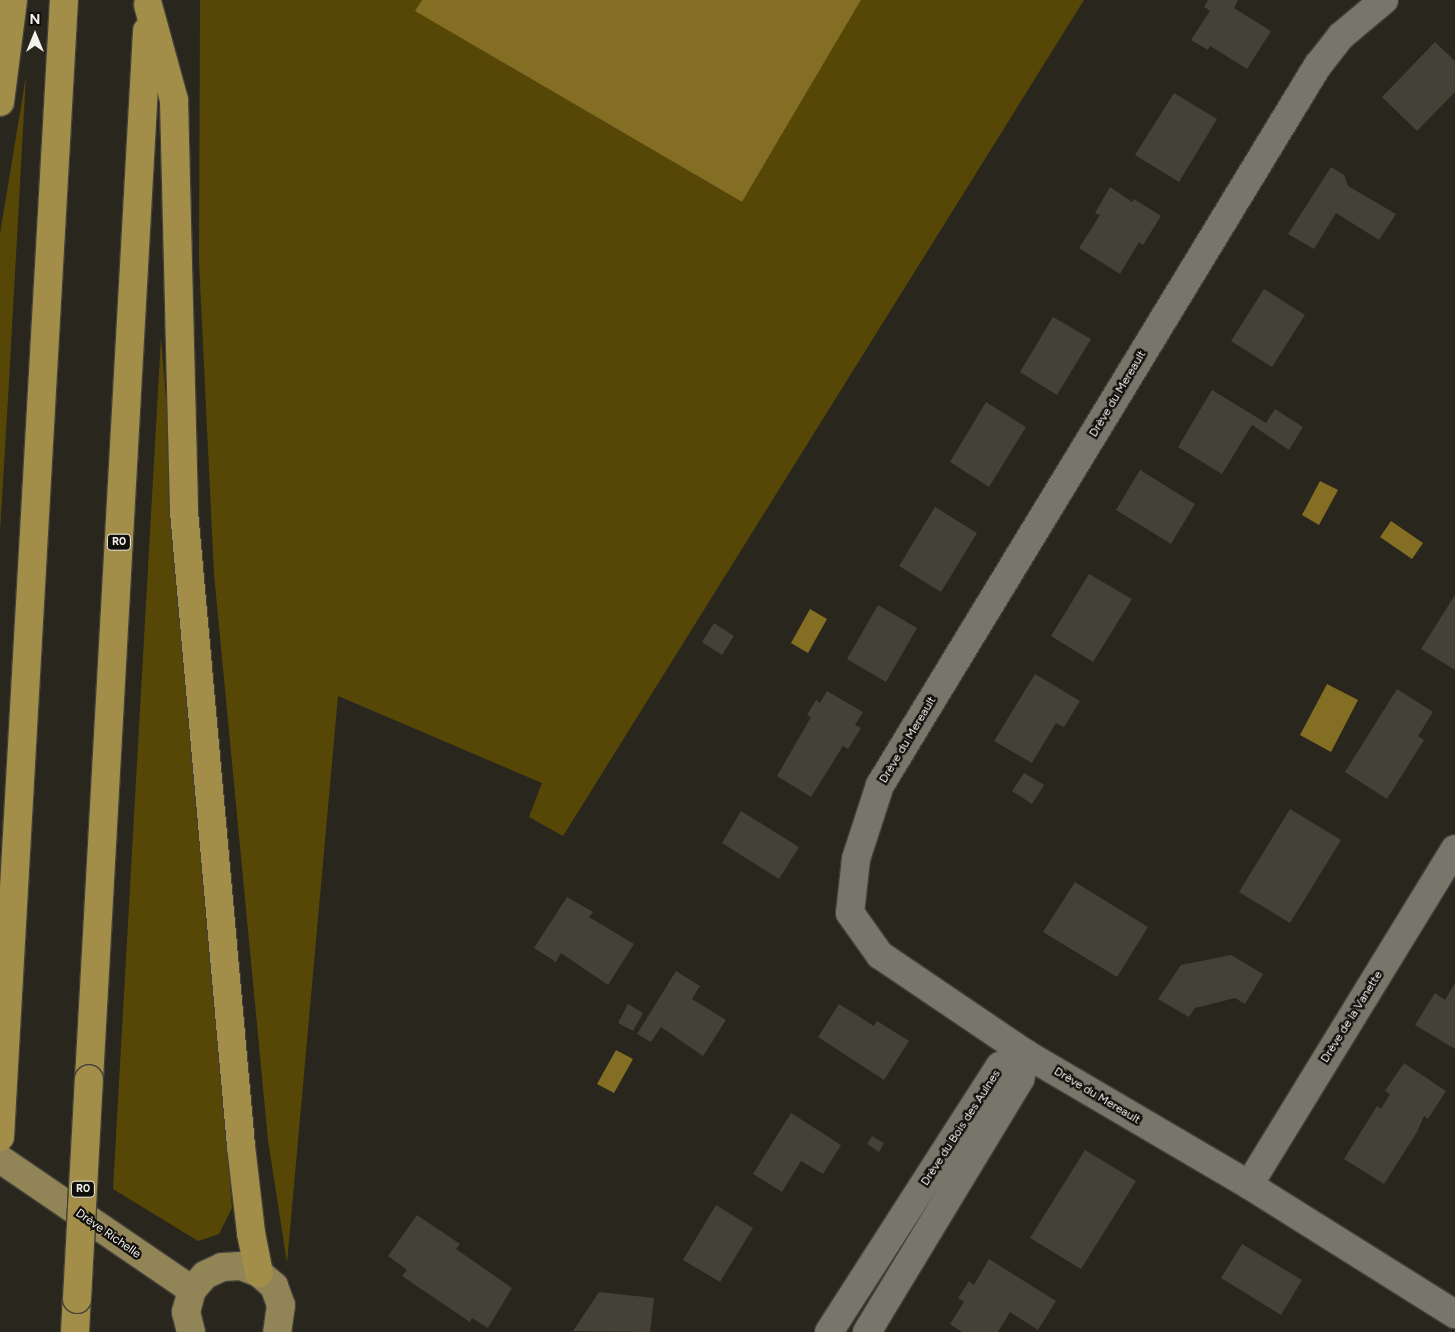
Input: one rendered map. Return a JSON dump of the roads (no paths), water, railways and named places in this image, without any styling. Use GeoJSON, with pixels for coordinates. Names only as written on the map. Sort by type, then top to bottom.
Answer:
{"type":"FeatureCollection","features":[{"type":"Feature","properties":{"kind":"highway"},"geometry":{"type":"LineString","coordinates":[[0,102],[13,0]]}},
{"type":"Feature","properties":{"kind":"highway"},"geometry":{"type":"LineString","coordinates":[[0,1137],[64,0]]}},
{"type":"Feature","properties":{"kind":"highway"},"geometry":{"type":"LineString","coordinates":[[148,2],[174,100],[184,512],[241,1146],[251,1233],[259,1273]]}},
{"type":"Feature","properties":{"kind":"highway","name":"R0"},"geometry":{"type":"LineString","coordinates":[[76,1332],[148,2]]}},
{"type":"Feature","properties":{"kind":"main road","name":"Drève Richelle"},"geometry":{"type":"LineString","coordinates":[[0,1159],[192,1290]]}},
{"type":"Feature","properties":{"kind":"main road"},"geometry":{"type":"LineString","coordinates":[[190,1332],[186,1312],[192,1290],[205,1275],[222,1267],[241,1266],[259,1273],[274,1286],[281,1305],[277,1332]]}},
{"type":"Feature","properties":{"kind":"street","name":"Drève du Mereault"},"geometry":{"type":"LineString","coordinates":[[1384,0],[1341,36],[1318,66],[880,785],[856,859],[850,913],[880,955],[1026,1054],[1249,1185],[1455,1314]]}},
{"type":"Feature","properties":{"kind":"street","name":"Drève de la Vanette"},"geometry":{"type":"LineString","coordinates":[[1249,1185],[1455,849]]}},
{"type":"Feature","properties":{"kind":"street","name":"Drève du Bois des Aulnes"},"geometry":{"type":"LineString","coordinates":[[829,1332],[1000,1066],[1026,1054]]}},
{"type":"Feature","properties":{"kind":"street","name":"Drève du Bois des Aulnes"},"geometry":{"type":"LineString","coordinates":[[867,1332],[1020,1079],[1026,1054]]}}]}
